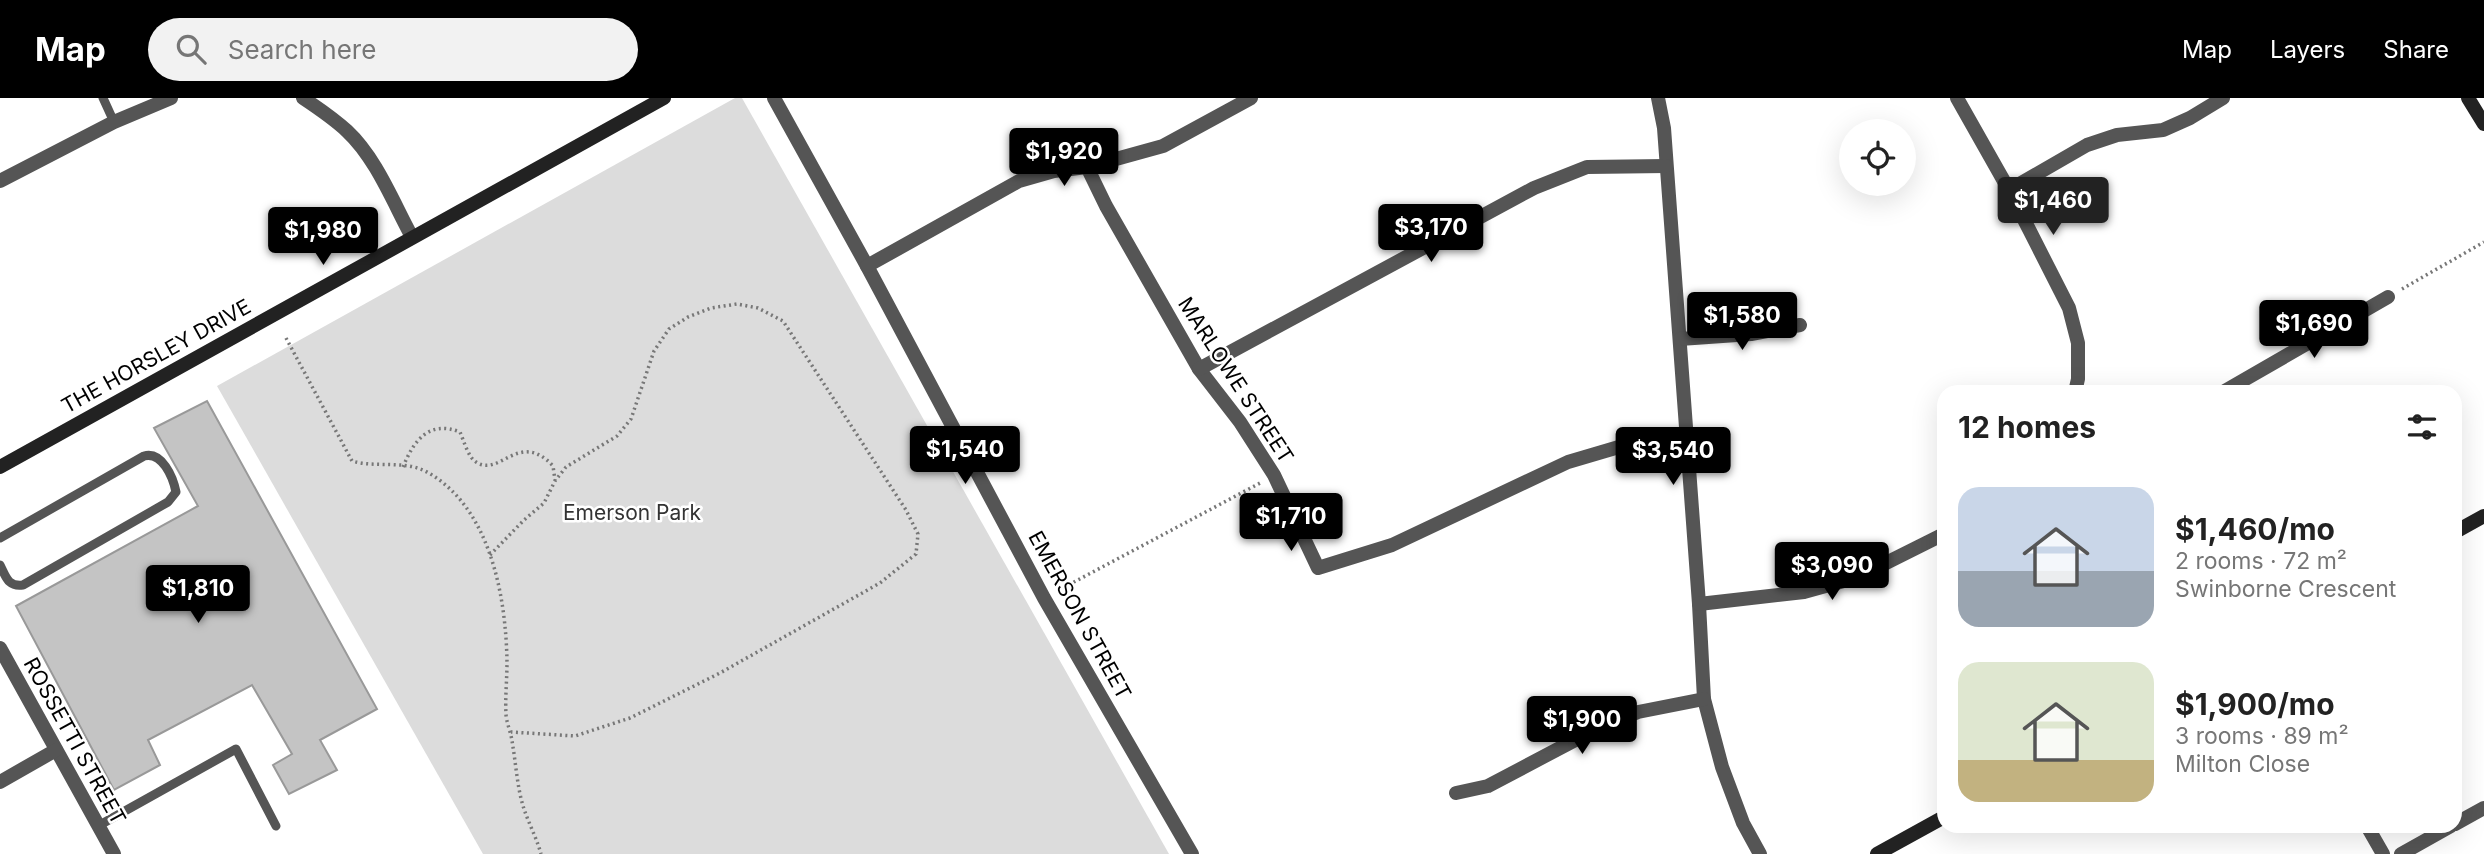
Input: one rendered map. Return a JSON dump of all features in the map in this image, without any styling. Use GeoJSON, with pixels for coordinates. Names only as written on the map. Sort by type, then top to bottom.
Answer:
{"type":"FeatureCollection","features":[{"type":"Feature","properties":{"kind":"main road","name":"THE HORSLEY DRIVE"},"geometry":{"type":"LineString","coordinates":[[0,467],[664,98]]}},
{"type":"Feature","properties":{"kind":"main road"},"geometry":{"type":"LineString","coordinates":[[2476,104],[2484,124]]}},
{"type":"Feature","properties":{"kind":"main road"},"geometry":{"type":"LineString","coordinates":[[2462,528],[2484,516]]}},
{"type":"Feature","properties":{"kind":"main road"},"geometry":{"type":"LineString","coordinates":[[1877,854],[1897,849],[1937,822]]}},
{"type":"Feature","properties":{"kind":"street"},"geometry":{"type":"LineString","coordinates":[[0,181],[114,122],[171,98]]}},
{"type":"Feature","properties":{"kind":"street"},"geometry":{"type":"LineString","coordinates":[[303,98],[348,132],[367,155],[412,237]]}},
{"type":"Feature","properties":{"kind":"street","name":"EMERSON STREET"},"geometry":{"type":"LineString","coordinates":[[775,98],[1044,598],[1192,854]]}},
{"type":"Feature","properties":{"kind":"street"},"geometry":{"type":"LineString","coordinates":[[867,266],[1019,181],[1054,171],[1087,167],[1163,146],[1251,98]]}},
{"type":"Feature","properties":{"kind":"street"},"geometry":{"type":"LineString","coordinates":[[1658,98],[1664,128],[1704,699],[1722,766],[1743,823],[1760,854]]}},
{"type":"Feature","properties":{"kind":"street"},"geometry":{"type":"LineString","coordinates":[[1957,98],[2009,190],[2070,308],[2078,343],[2077,385]]}},
{"type":"Feature","properties":{"kind":"street"},"geometry":{"type":"LineString","coordinates":[[2009,190],[2087,145],[2117,135],[2163,130],[2190,118],[2223,98]]}},
{"type":"Feature","properties":{"kind":"street"},"geometry":{"type":"LineString","coordinates":[[1199,369],[1534,188],[1587,167],[1666,166]]}},
{"type":"Feature","properties":{"kind":"street","name":"MARLOWE STREET"},"geometry":{"type":"LineString","coordinates":[[1087,167],[1199,369],[1240,422],[1274,475],[1318,568],[1392,545],[1568,462],[1629,444],[1687,441]]}},
{"type":"Feature","properties":{"kind":"street"},"geometry":{"type":"LineString","coordinates":[[2235,385],[2388,297]]}},
{"type":"Feature","properties":{"kind":"street"},"geometry":{"type":"LineString","coordinates":[[1680,339],[1751,334],[1800,325]]}},
{"type":"Feature","properties":{"kind":"street"},"geometry":{"type":"LineString","coordinates":[[1699,604],[1804,592],[1858,577],[1937,538]]}},
{"type":"Feature","properties":{"kind":"street","name":"ROSSETTI STREET"},"geometry":{"type":"LineString","coordinates":[[0,648],[114,854]]}},
{"type":"Feature","properties":{"kind":"street"},"geometry":{"type":"LineString","coordinates":[[1456,793],[1488,786],[1598,728],[1638,712],[1704,699]]}},
{"type":"Feature","properties":{"kind":"street"},"geometry":{"type":"LineString","coordinates":[[0,782],[56,750]]}},
{"type":"Feature","properties":{"kind":"street"},"geometry":{"type":"LineString","coordinates":[[2462,820],[2484,808]]}},
{"type":"Feature","properties":{"kind":"street"},"geometry":{"type":"LineString","coordinates":[[2371,833],[2383,854]]}},
{"type":"Feature","properties":{"kind":"street"},"geometry":{"type":"LineString","coordinates":[[2401,854],[2439,833]]}},
{"type":"Feature","properties":{"kind":"lane"},"geometry":{"type":"LineString","coordinates":[[103,98],[114,122]]}},
{"type":"Feature","properties":{"kind":"lane"},"geometry":{"type":"LineString","coordinates":[[0,538],[144,456],[151,454],[160,458],[174,483],[176,492],[168,502],[23,585],[4,584],[0,565]]}},
{"type":"Feature","properties":{"kind":"lane"},"geometry":{"type":"LineString","coordinates":[[98,826],[236,749],[276,825]]}},
{"type":"Feature","properties":{"kind":"path"},"geometry":{"type":"LineString","coordinates":[[2388,297],[2484,242]]}},
{"type":"Feature","properties":{"kind":"path"},"geometry":{"type":"LineString","coordinates":[[490,555],[544,503],[566,467],[617,436],[631,419],[654,351],[669,329],[688,317],[711,308],[737,304],[758,308],[783,321],[906,510],[918,534],[916,554],[880,583],[720,673],[630,719],[575,736],[511,732]]}},
{"type":"Feature","properties":{"kind":"path"},"geometry":{"type":"LineString","coordinates":[[286,338],[352,461],[364,465],[383,463],[422,469],[439,480],[462,503],[490,555],[500,585],[505,625],[506,717],[511,732],[523,807],[541,854]]}},
{"type":"Feature","properties":{"kind":"path"},"geometry":{"type":"LineString","coordinates":[[403,467],[409,452],[421,437],[436,428],[448,428],[460,432],[470,456],[476,463],[486,465],[526,451],[538,452],[554,466],[555,481]]}},
{"type":"Feature","properties":{"kind":"path"},"geometry":{"type":"LineString","coordinates":[[1044,598],[1274,475]]}},
{"type":"Feature","properties":{"kind":"green space","name":"Emerson Park"},"geometry":{"type":"Polygon","coordinates":[[[735,98],[742,98],[1169,854],[483,854],[217,386],[735,98]]]}},
{"type":"Feature","properties":{"kind":"building"},"geometry":{"type":"Polygon","coordinates":[[[207,401],[377,709],[320,740],[337,770],[289,794],[273,765],[292,754],[252,685],[148,740],[160,765],[114,790],[16,606],[198,506],[154,428],[207,401]]]}}]}
